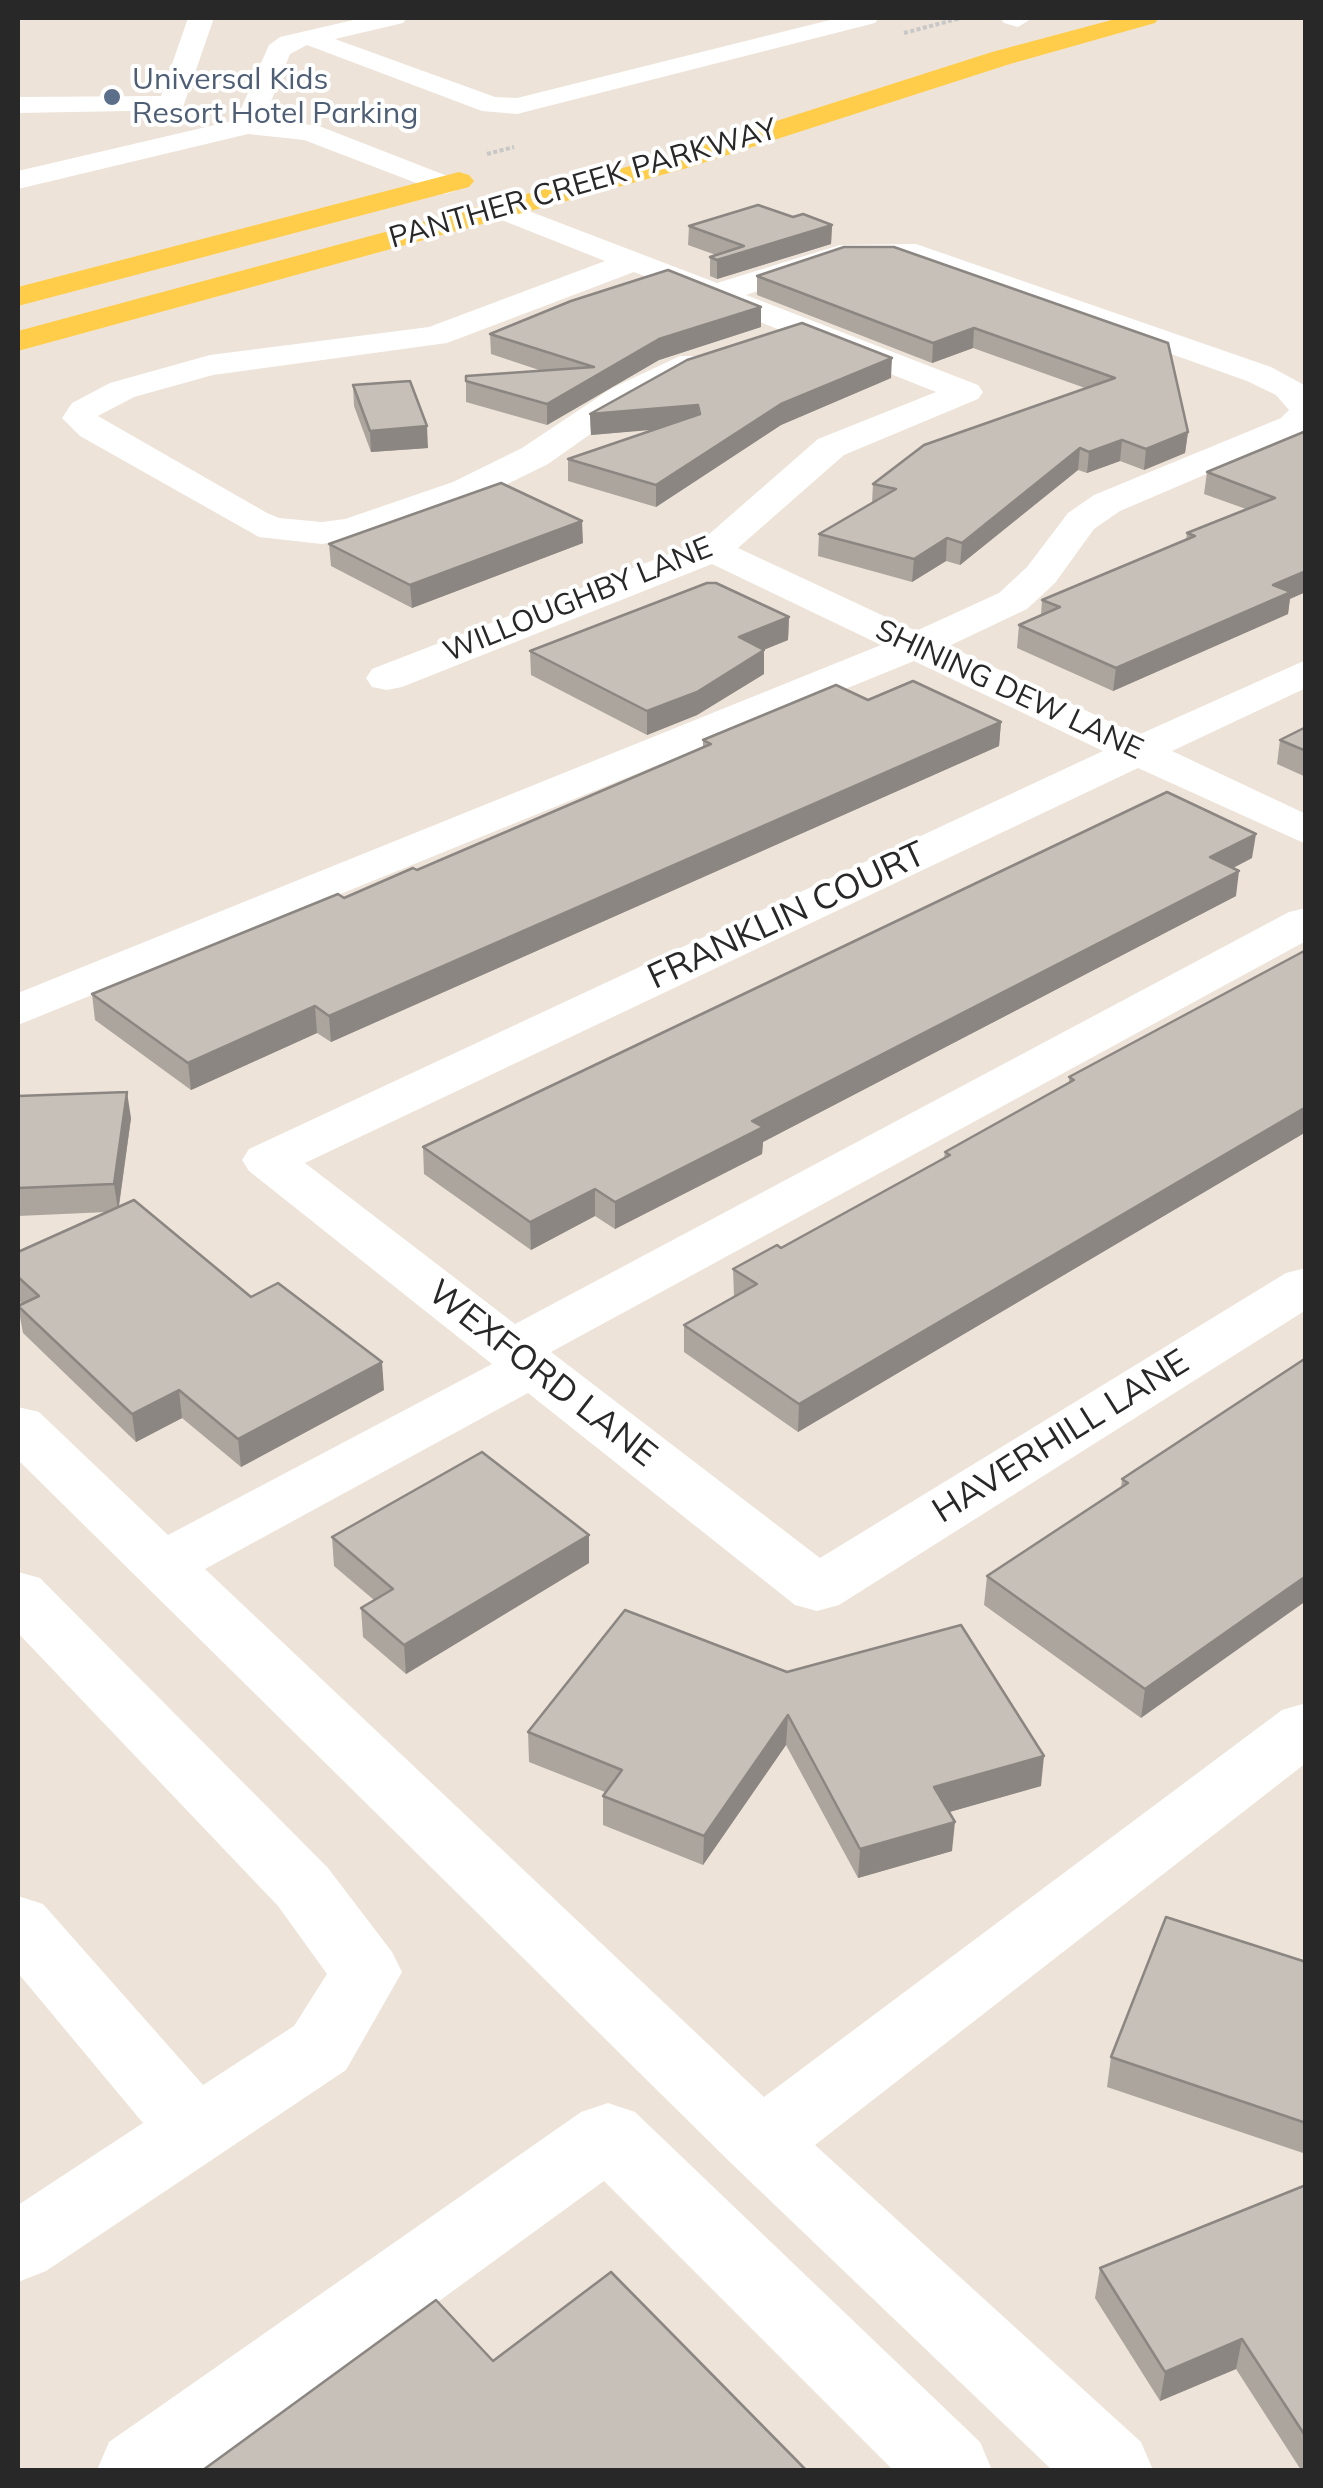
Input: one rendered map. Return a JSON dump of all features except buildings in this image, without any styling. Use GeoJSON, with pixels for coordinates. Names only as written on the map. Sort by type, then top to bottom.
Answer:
{"type":"FeatureCollection","features":[{"type":"Feature","properties":{"kind":"main road"},"geometry":{"type":"LineString","coordinates":[[984,28],[1018,18]]}},
{"type":"Feature","properties":{"kind":"main road","name":"PANTHER CREEK PARKWAY"},"geometry":{"type":"LineString","coordinates":[[18,341],[677,162],[1001,58],[1146,18]]}},
{"type":"Feature","properties":{"kind":"main road","name":"PANTHER CREEK PARKWAY"},"geometry":{"type":"LineString","coordinates":[[18,298],[484,175]]}},
{"type":"Feature","properties":{"kind":"main road"},"geometry":{"type":"LineString","coordinates":[[445,185],[500,209]]}},
{"type":"Feature","properties":{"kind":"street"},"geometry":{"type":"LineString","coordinates":[[99,131],[166,115],[201,18]]}},
{"type":"Feature","properties":{"kind":"street"},"geometry":{"type":"LineString","coordinates":[[248,126],[278,50],[289,42],[394,18]]}},
{"type":"Feature","properties":{"kind":"street"},"geometry":{"type":"LineString","coordinates":[[318,35],[317,41],[478,100],[518,106],[866,18]]}},
{"type":"Feature","properties":{"kind":"street"},"geometry":{"type":"LineString","coordinates":[[18,105],[172,104]]}},
{"type":"Feature","properties":{"kind":"street"},"geometry":{"type":"LineString","coordinates":[[18,180],[248,126],[309,132],[445,185]]}},
{"type":"Feature","properties":{"kind":"street"},"geometry":{"type":"LineString","coordinates":[[500,209],[803,328]]}},
{"type":"Feature","properties":{"kind":"street"},"geometry":{"type":"LineString","coordinates":[[18,1010],[915,646],[1014,601],[1041,575],[1081,521],[1107,502],[1293,425],[1306,410],[1288,388],[1258,374],[916,252],[840,254],[716,294]]}},
{"type":"Feature","properties":{"kind":"street"},"geometry":{"type":"LineString","coordinates":[[634,262],[435,336],[238,361],[177,373],[100,399],[79,418],[254,521],[272,529],[322,533],[351,529],[466,490],[535,456],[624,395],[738,347],[803,328]]}},
{"type":"Feature","properties":{"kind":"street","name":"WILLOUGHBY LANE"},"geometry":{"type":"LineString","coordinates":[[387,678],[713,550],[831,447],[966,392],[803,328]]}},
{"type":"Feature","properties":{"kind":"street","name":"SHINING DEW LANE"},"geometry":{"type":"LineString","coordinates":[[713,550],[1306,830]]}},
{"type":"Feature","properties":{"kind":"street","name":"FRANKLIN COURT"},"geometry":{"type":"LineString","coordinates":[[268,1160],[1306,672]]}},
{"type":"Feature","properties":{"kind":"street"},"geometry":{"type":"LineString","coordinates":[[162,1565],[522,1358],[1306,922]]}},
{"type":"Feature","properties":{"kind":"street","name":"WEXFORD LANE"},"geometry":{"type":"LineString","coordinates":[[268,1160],[817,1589]]}},
{"type":"Feature","properties":{"kind":"street","name":"HAVERHILL LANE"},"geometry":{"type":"LineString","coordinates":[[817,1589],[1306,1285]]}},
{"type":"Feature","properties":{"kind":"street"},"geometry":{"type":"LineString","coordinates":[[18,1426],[761,2143],[1110,2470]]}},
{"type":"Feature","properties":{"kind":"street"},"geometry":{"type":"LineString","coordinates":[[18,1594],[303,1887],[366,1972],[320,2048],[18,2248]]}},
{"type":"Feature","properties":{"kind":"street"},"geometry":{"type":"LineString","coordinates":[[761,2143],[1306,1727]]}},
{"type":"Feature","properties":{"kind":"street"},"geometry":{"type":"LineString","coordinates":[[18,1924],[195,2130]]}},
{"type":"Feature","properties":{"kind":"street"},"geometry":{"type":"LineString","coordinates":[[139,2470],[608,2135],[950,2470]]}},
{"type":"Feature","properties":{"kind":"place","name":"Universal Kids Resort Hotel Parking"},"geometry":{"type":"Point","coordinates":[112,97]}}]}
